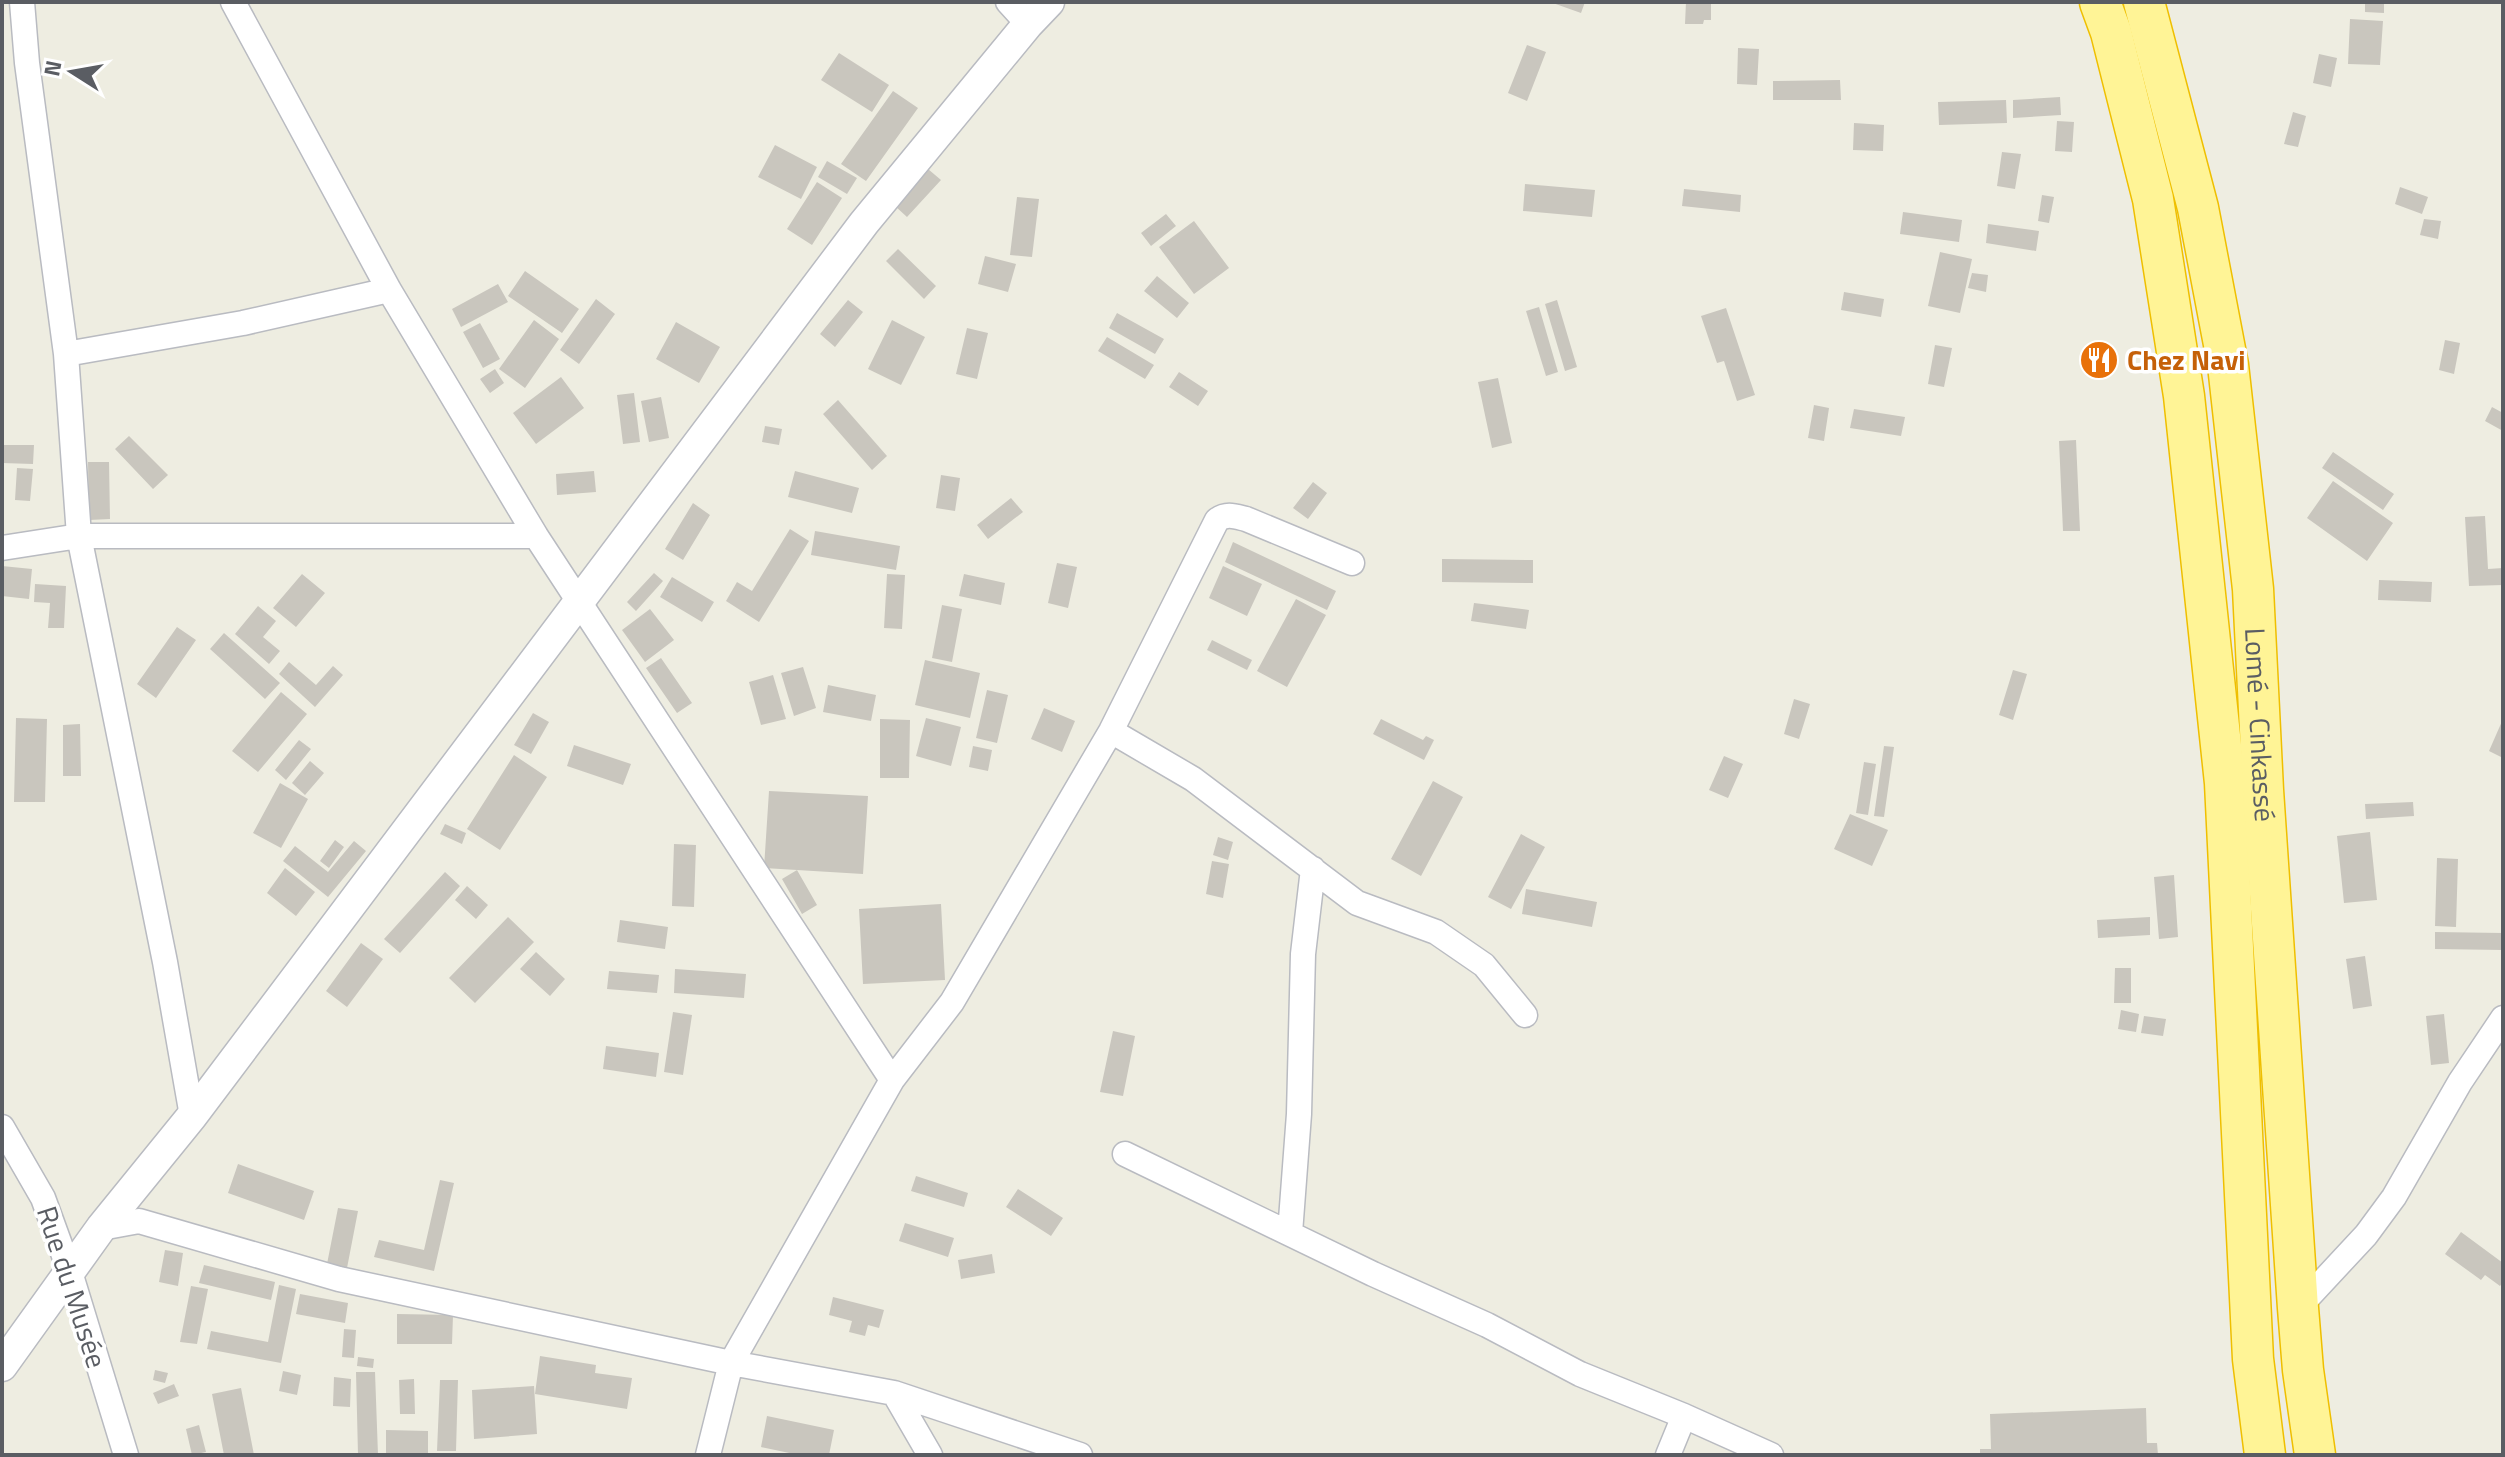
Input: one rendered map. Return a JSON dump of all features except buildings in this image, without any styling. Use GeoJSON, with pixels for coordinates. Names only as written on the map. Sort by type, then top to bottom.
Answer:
{"type":"FeatureCollection","features":[{"type":"Feature","properties":{"kind":"highway","name":"Lomé - Cinkassé"},"geometry":{"type":"LineString","coordinates":[[2100,2],[2123,77],[2153,199],[2184,396],[2225,783],[2253,1359],[2265,1455]]}},
{"type":"Feature","properties":{"kind":"highway","name":"Lomé - Cinkassé"},"geometry":{"type":"LineString","coordinates":[[2144,2],[2198,208],[2228,365],[2253,589],[2263,790],[2298,1308],[2315,1455]]}},
{"type":"Feature","properties":{"kind":"street"},"geometry":{"type":"LineString","coordinates":[[22,2],[27,63],[66,354],[79,536],[165,962],[192,1116]]}},
{"type":"Feature","properties":{"kind":"street"},"geometry":{"type":"LineString","coordinates":[[233,2],[389,290],[536,536],[892,1080]]}},
{"type":"Feature","properties":{"kind":"street"},"geometry":{"type":"LineString","coordinates":[[2,1366],[101,1228],[192,1116],[864,223],[1018,13],[1049,2]]}},
{"type":"Feature","properties":{"kind":"street"},"geometry":{"type":"LineString","coordinates":[[66,354],[243,323],[389,290]]}},
{"type":"Feature","properties":{"kind":"street"},"geometry":{"type":"LineString","coordinates":[[708,1455],[731,1363],[892,1080],[952,1002],[1111,731],[1210,532],[1224,516],[1232,515],[1352,563]]}},
{"type":"Feature","properties":{"kind":"street"},"geometry":{"type":"LineString","coordinates":[[2,548],[79,536],[536,536]]}},
{"type":"Feature","properties":{"kind":"street"},"geometry":{"type":"LineString","coordinates":[[1111,731],[1193,779],[1357,903],[1436,932],[1484,965],[1525,1015]]}},
{"type":"Feature","properties":{"kind":"street"},"geometry":{"type":"LineString","coordinates":[[1290,1233],[1299,1114],[1303,954],[1313,869]]}},
{"type":"Feature","properties":{"kind":"street"},"geometry":{"type":"LineString","coordinates":[[2298,1308],[2366,1235],[2394,1197],[2460,1082],[2503,1018]]}},
{"type":"Feature","properties":{"kind":"street","name":"Rue du Musée"},"geometry":{"type":"LineString","coordinates":[[2,1127],[43,1198],[70,1272],[126,1455]]}},
{"type":"Feature","properties":{"kind":"street"},"geometry":{"type":"LineString","coordinates":[[1125,1154],[1373,1274],[1487,1325],[1580,1374],[1771,1455]]}},
{"type":"Feature","properties":{"kind":"street"},"geometry":{"type":"LineString","coordinates":[[101,1228],[139,1221],[339,1279],[731,1363],[894,1393],[1080,1455]]}},
{"type":"Feature","properties":{"kind":"street"},"geometry":{"type":"LineString","coordinates":[[894,1393],[930,1455]]}},
{"type":"Feature","properties":{"kind":"street"},"geometry":{"type":"LineString","coordinates":[[1668,1455],[1684,1416]]}},
{"type":"Feature","properties":{"kind":"place","name":"Chez Navi"},"geometry":{"type":"Point","coordinates":[2099,360]}}]}
